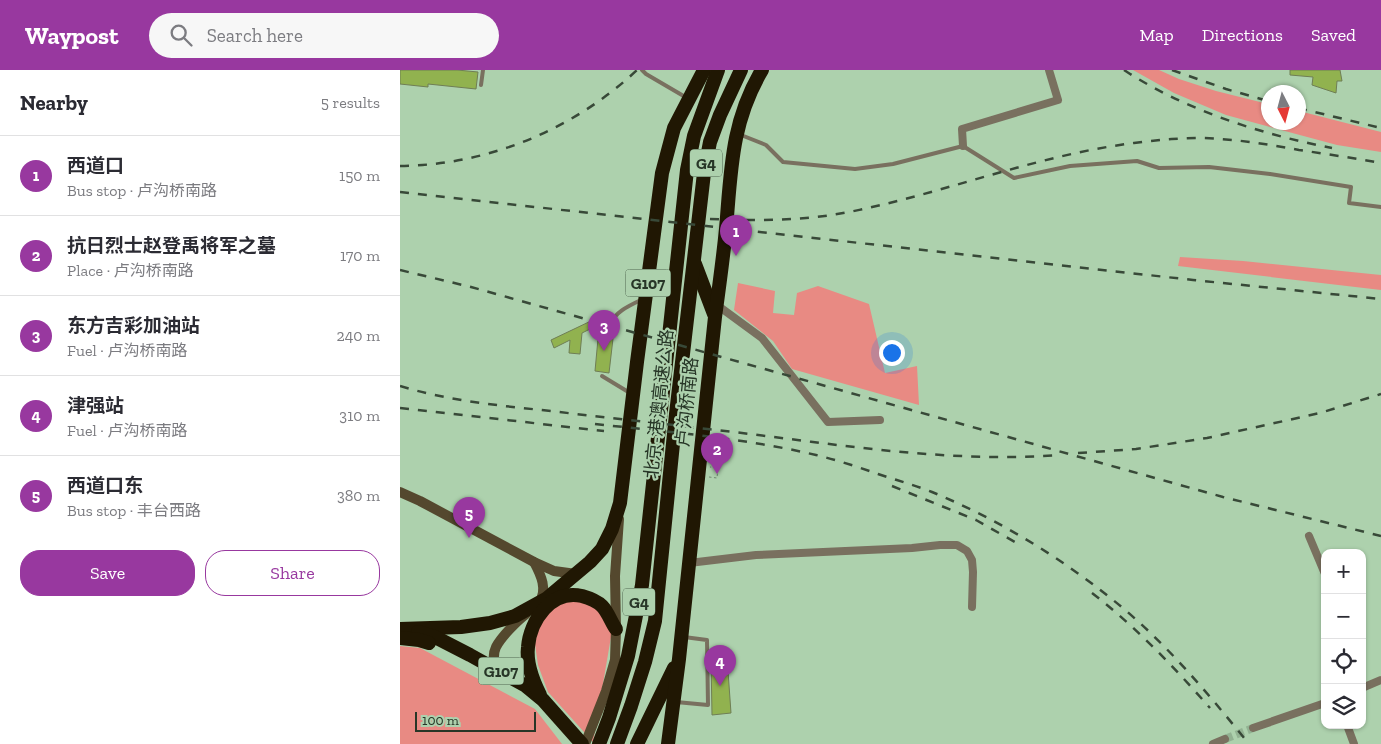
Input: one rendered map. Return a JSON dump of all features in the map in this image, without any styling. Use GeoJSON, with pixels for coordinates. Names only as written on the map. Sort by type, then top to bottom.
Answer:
{"type":"FeatureCollection","features":[{"type":"Feature","properties":{"kind":"highway","name":"G107"},"geometry":{"type":"LineString","coordinates":[[402,632],[490,623],[515,616],[541,601],[576,574],[602,549],[612,529],[620,503],[662,173],[674,128],[704,70]]}},
{"type":"Feature","properties":{"kind":"highway"},"geometry":{"type":"LineString","coordinates":[[674,128],[718,70]]}},
{"type":"Feature","properties":{"kind":"highway","name":"北京-港澳高速公路"},"geometry":{"type":"LineString","coordinates":[[599,744],[628,656],[642,585],[687,170],[694,136],[718,70]]}},
{"type":"Feature","properties":{"kind":"highway","name":"北京-港澳高速公路"},"geometry":{"type":"LineString","coordinates":[[617,744],[642,671],[655,622],[704,173],[710,142],[720,114],[740,70]]}},
{"type":"Feature","properties":{"kind":"highway","name":"卢沟桥南路"},"geometry":{"type":"LineString","coordinates":[[668,744],[723,262],[731,158],[739,120],[762,70]]}},
{"type":"Feature","properties":{"kind":"highway"},"geometry":{"type":"LineString","coordinates":[[694,261],[716,311]]}},
{"type":"Feature","properties":{"kind":"highway"},"geometry":{"type":"LineString","coordinates":[[543,700],[533,681],[527,649],[530,633],[542,610],[554,601],[567,595],[577,595],[592,599],[602,606],[616,630]]}},
{"type":"Feature","properties":{"kind":"highway","name":"G107"},"geometry":{"type":"LineString","coordinates":[[402,632],[435,637],[526,686],[543,700],[580,743]]}},
{"type":"Feature","properties":{"kind":"highway"},"geometry":{"type":"LineString","coordinates":[[637,744],[679,659]]}},
{"type":"Feature","properties":{"kind":"highway","name":"G107"},"geometry":{"type":"LineString","coordinates":[[495,671],[534,701],[580,743]]}},
{"type":"Feature","properties":{"kind":"main road"},"geometry":{"type":"LineString","coordinates":[[400,492],[420,500],[534,562],[554,570],[576,574]]}},
{"type":"Feature","properties":{"kind":"main road"},"geometry":{"type":"LineString","coordinates":[[580,743],[597,716],[615,660],[614,576],[620,503]]}},
{"type":"Feature","properties":{"kind":"main road"},"geometry":{"type":"LineString","coordinates":[[495,671],[493,658],[496,648],[518,621],[541,601],[544,590],[542,576],[534,562]]}},
{"type":"Feature","properties":{"kind":"street"},"geometry":{"type":"LineString","coordinates":[[963,146],[962,129],[1058,100],[1050,70]]}},
{"type":"Feature","properties":{"kind":"street"},"geometry":{"type":"LineString","coordinates":[[716,311],[762,338],[828,422],[880,420]]}},
{"type":"Feature","properties":{"kind":"street"},"geometry":{"type":"LineString","coordinates":[[1309,536],[1321,564]]}},
{"type":"Feature","properties":{"kind":"street"},"geometry":{"type":"LineString","coordinates":[[689,563],[756,555],[957,545],[967,551],[972,560],[972,607]]}},
{"type":"Feature","properties":{"kind":"street"},"geometry":{"type":"LineString","coordinates":[[1366,686],[1381,680]]}},
{"type":"Feature","properties":{"kind":"street"},"geometry":{"type":"LineString","coordinates":[[1253,728],[1321,704]]}},
{"type":"Feature","properties":{"kind":"street"},"geometry":{"type":"LineString","coordinates":[[1348,729],[1354,744]]}},
{"type":"Feature","properties":{"kind":"street"},"geometry":{"type":"LineString","coordinates":[[1213,744],[1225,739]]}},
{"type":"Feature","properties":{"kind":"lane"},"geometry":{"type":"LineString","coordinates":[[481,85],[483,70]]}},
{"type":"Feature","properties":{"kind":"lane"},"geometry":{"type":"LineString","coordinates":[[642,70],[689,99]]}},
{"type":"Feature","properties":{"kind":"lane"},"geometry":{"type":"LineString","coordinates":[[736,133],[766,145],[783,162],[855,169],[893,164],[963,146],[1014,178],[1070,166],[1137,161],[1160,168],[1209,167],[1351,186],[1349,203],[1381,207]]}},
{"type":"Feature","properties":{"kind":"lane"},"geometry":{"type":"LineString","coordinates":[[608,326],[614,316],[646,299]]}},
{"type":"Feature","properties":{"kind":"lane"},"geometry":{"type":"LineString","coordinates":[[602,376],[633,394]]}},
{"type":"Feature","properties":{"kind":"lane"},"geometry":{"type":"LineString","coordinates":[[674,702],[708,705],[707,640],[681,637]]}},
{"type":"Feature","properties":{"kind":"path"},"geometry":{"type":"LineString","coordinates":[[708,477],[717,478],[718,468],[709,467]]}},
{"type":"Feature","properties":{"kind":"shaded area"},"geometry":{"type":"Polygon","coordinates":[[[1133,70],[1159,70],[1179,79],[1216,91],[1261,102],[1261,124],[1226,115],[1174,93],[1133,70]]]}},
{"type":"Feature","properties":{"kind":"shaded area"},"geometry":{"type":"Polygon","coordinates":[[[1306,113],[1381,132],[1381,152],[1337,145],[1282,130],[1306,130],[1306,113]]]}},
{"type":"Feature","properties":{"kind":"shaded area"},"geometry":{"type":"Polygon","coordinates":[[[1180,257],[1243,261],[1381,275],[1381,290],[1178,266],[1180,257]]]}},
{"type":"Feature","properties":{"kind":"shaded area"},"geometry":{"type":"Polygon","coordinates":[[[738,283],[775,291],[773,313],[794,315],[797,293],[818,286],[869,304],[885,373],[917,366],[919,405],[792,369],[773,341],[734,310],[738,283]]]}},
{"type":"Feature","properties":{"kind":"shaded area"},"geometry":{"type":"Polygon","coordinates":[[[573,598],[599,607],[612,631],[593,742],[548,692],[538,665],[535,644],[539,624],[554,605],[573,598]]]}},
{"type":"Feature","properties":{"kind":"shaded area"},"geometry":{"type":"Polygon","coordinates":[[[400,646],[420,648],[535,709],[562,744],[400,744],[400,646]]]}},
{"type":"Feature","properties":{"kind":"building"},"geometry":{"type":"Polygon","coordinates":[[[400,70],[478,72],[476,89],[428,84],[428,87],[400,84],[400,70]]]}},
{"type":"Feature","properties":{"kind":"building"},"geometry":{"type":"Polygon","coordinates":[[[1290,70],[1340,70],[1342,81],[1337,81],[1336,93],[1312,85],[1313,77],[1290,75],[1290,70]]]}},
{"type":"Feature","properties":{"kind":"building"},"geometry":{"type":"Polygon","coordinates":[[[593,320],[596,326],[582,333],[580,354],[569,353],[570,340],[554,348],[551,340],[593,320]]]}},
{"type":"Feature","properties":{"kind":"building"},"geometry":{"type":"Polygon","coordinates":[[[599,328],[614,330],[609,373],[595,371],[599,328]]]}},
{"type":"Feature","properties":{"kind":"building"},"geometry":{"type":"Polygon","coordinates":[[[727,657],[731,713],[712,715],[711,659],[727,657]]]}},
{"type":"Feature","properties":{"kind":"tunnel"},"geometry":{"type":"LineString","coordinates":[[1225,739],[1253,728]]}},
{"type":"Feature","properties":{"kind":"railway"},"geometry":{"type":"LineString","coordinates":[[400,166],[433,164],[465,159],[497,151],[528,140],[585,110],[637,70]]}},
{"type":"Feature","properties":{"kind":"railway"},"geometry":{"type":"LineString","coordinates":[[1124,70],[1172,97],[1224,119],[1278,136],[1332,148]]}},
{"type":"Feature","properties":{"kind":"railway"},"geometry":{"type":"LineString","coordinates":[[1172,70],[1261,99]]}},
{"type":"Feature","properties":{"kind":"railway"},"geometry":{"type":"LineString","coordinates":[[1306,110],[1381,128]]}},
{"type":"Feature","properties":{"kind":"railway"},"geometry":{"type":"LineString","coordinates":[[710,219],[779,220],[832,215],[885,204],[1062,156],[1168,139],[1202,138],[1239,141],[1381,163]]}},
{"type":"Feature","properties":{"kind":"railway"},"geometry":{"type":"LineString","coordinates":[[400,192],[1381,299]]}},
{"type":"Feature","properties":{"kind":"railway"},"geometry":{"type":"LineString","coordinates":[[400,270],[471,287],[1223,497],[1381,536]]}},
{"type":"Feature","properties":{"kind":"railway"},"geometry":{"type":"LineString","coordinates":[[400,386],[435,395],[488,404],[879,450],[969,456],[1015,457],[1060,455]]}},
{"type":"Feature","properties":{"kind":"railway"},"geometry":{"type":"LineString","coordinates":[[1078,453],[1136,449],[1207,438],[1320,413],[1381,394]]}},
{"type":"Feature","properties":{"kind":"railway"},"geometry":{"type":"LineString","coordinates":[[400,408],[604,431]]}},
{"type":"Feature","properties":{"kind":"railway"},"geometry":{"type":"LineString","coordinates":[[595,424],[734,440],[816,455],[925,489],[979,513],[1046,551],[1128,612],[1183,666],[1249,744]]}},
{"type":"Feature","properties":{"kind":"railway"},"geometry":{"type":"LineString","coordinates":[[892,486],[976,520],[1022,546]]}},
{"type":"Feature","properties":{"kind":"railway"},"geometry":{"type":"LineString","coordinates":[[1092,593],[1154,648],[1210,708]]}},
{"type":"Feature","properties":{"kind":"place","name":"西道口"},"geometry":{"type":"Point","coordinates":[736,256]}},
{"type":"Feature","properties":{"kind":"place","name":"东方吉彩加油站"},"geometry":{"type":"Point","coordinates":[604,351]}},
{"type":"Feature","properties":{"kind":"place","name":"抗日烈士赵登禹将军之墓"},"geometry":{"type":"Point","coordinates":[717,474]}},
{"type":"Feature","properties":{"kind":"place","name":"西道口东"},"geometry":{"type":"Point","coordinates":[469,538]}},
{"type":"Feature","properties":{"kind":"place","name":"津强站"},"geometry":{"type":"Point","coordinates":[720,686]}}]}
